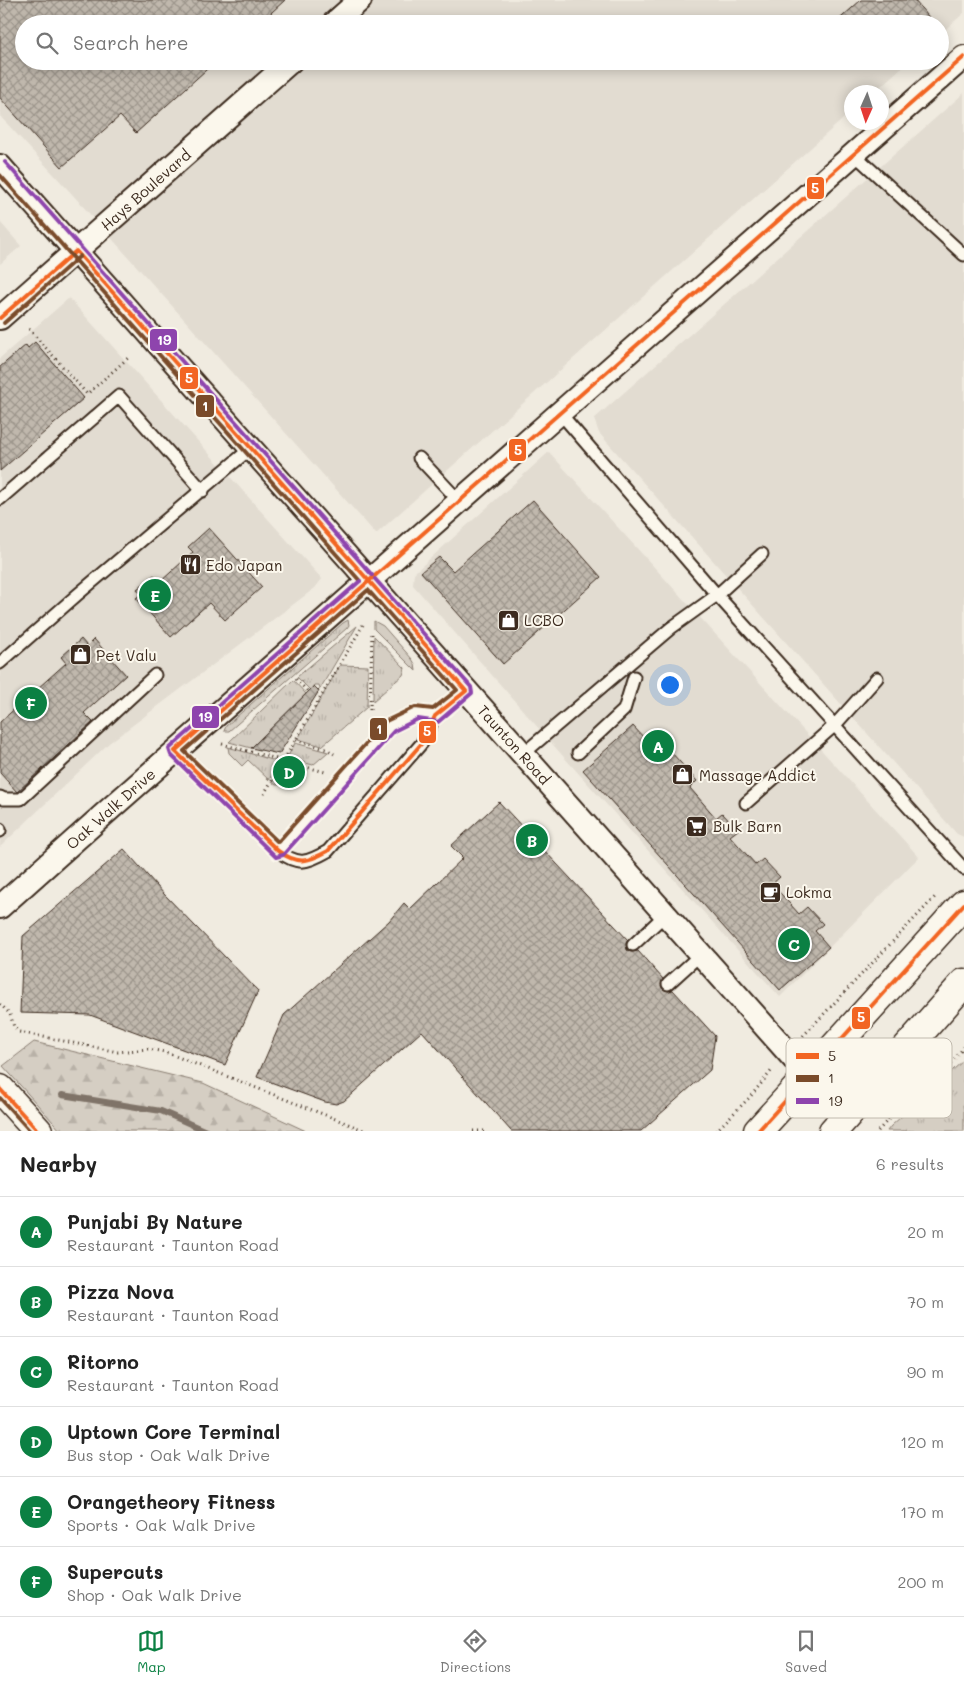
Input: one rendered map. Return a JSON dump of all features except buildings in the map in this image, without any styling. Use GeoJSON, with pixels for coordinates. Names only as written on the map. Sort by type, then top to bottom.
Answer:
{"type":"FeatureCollection","features":[{"type":"Feature","properties":{"kind":"main road"},"geometry":{"type":"LineString","coordinates":[[843,1038],[964,904]]}},
{"type":"Feature","properties":{"kind":"main road"},"geometry":{"type":"LineString","coordinates":[[915,1038],[964,983]]}},
{"type":"Feature","properties":{"kind":"main road"},"geometry":{"type":"LineString","coordinates":[[0,1089],[38,1131]]}},
{"type":"Feature","properties":{"kind":"main road"},"geometry":{"type":"LineString","coordinates":[[758,1131],[786,1101]]}},
{"type":"Feature","properties":{"kind":"main road"},"geometry":{"type":"LineString","coordinates":[[833,1131],[845,1118]]}},
{"type":"Feature","properties":{"kind":"street"},"geometry":{"type":"LineString","coordinates":[[343,15],[360,0]]}},
{"type":"Feature","properties":{"kind":"street","name":"Oak Walk Drive"},"geometry":{"type":"LineString","coordinates":[[0,908],[175,751],[964,57]]}},
{"type":"Feature","properties":{"kind":"street","name":"Hays Boulevard"},"geometry":{"type":"LineString","coordinates":[[0,318],[281,70]]}},
{"type":"Feature","properties":{"kind":"street","name":"Taunton Road"},"geometry":{"type":"LineString","coordinates":[[0,166],[786,1050]]}},
{"type":"Feature","properties":{"kind":"lane"},"geometry":{"type":"LineString","coordinates":[[854,154],[964,255]]}},
{"type":"Feature","properties":{"kind":"lane"},"geometry":{"type":"LineString","coordinates":[[0,499],[119,396],[202,491]]}},
{"type":"Feature","properties":{"kind":"lane"},"geometry":{"type":"LineString","coordinates":[[560,413],[716,595],[963,868]]}},
{"type":"Feature","properties":{"kind":"lane"},"geometry":{"type":"LineString","coordinates":[[0,664],[77,595],[251,448]]}},
{"type":"Feature","properties":{"kind":"lane"},"geometry":{"type":"LineString","coordinates":[[419,458],[460,502]]}},
{"type":"Feature","properties":{"kind":"lane"},"geometry":{"type":"LineString","coordinates":[[523,754],[672,628],[716,595],[762,554]]}},
{"type":"Feature","properties":{"kind":"lane"},"geometry":{"type":"LineString","coordinates":[[0,796],[4,799],[20,799],[155,675]]}},
{"type":"Feature","properties":{"kind":"lane"},"geometry":{"type":"LineString","coordinates":[[578,753],[624,710],[634,677]]}},
{"type":"Feature","properties":{"kind":"lane"},"geometry":{"type":"LineString","coordinates":[[746,803],[834,725],[877,678]]}},
{"type":"Feature","properties":{"kind":"lane"},"geometry":{"type":"LineString","coordinates":[[175,751],[278,851],[289,859],[301,862],[313,859],[328,851],[422,743],[434,716],[466,691]]}},
{"type":"Feature","properties":{"kind":"lane"},"geometry":{"type":"LineString","coordinates":[[278,851],[390,726],[417,713],[434,716]]}},
{"type":"Feature","properties":{"kind":"lane"},"geometry":{"type":"LineString","coordinates":[[633,945],[666,914]]}},
{"type":"Feature","properties":{"kind":"lane"},"geometry":{"type":"LineString","coordinates":[[668,984],[701,954]]}},
{"type":"Feature","properties":{"kind":"path"},"geometry":{"type":"LineString","coordinates":[[29,329],[87,394],[128,358]]}},
{"type":"Feature","properties":{"kind":"path"},"geometry":{"type":"LineString","coordinates":[[264,794],[363,625]]}},
{"type":"Feature","properties":{"kind":"path"},"geometry":{"type":"LineString","coordinates":[[370,710],[372,632]]}},
{"type":"Feature","properties":{"kind":"path"},"geometry":{"type":"LineString","coordinates":[[296,679],[308,692]]}},
{"type":"Feature","properties":{"kind":"path"},"geometry":{"type":"LineString","coordinates":[[296,740],[328,750],[334,754]]}},
{"type":"Feature","properties":{"kind":"path"},"geometry":{"type":"LineString","coordinates":[[222,744],[325,772]]}},
{"type":"Feature","properties":{"kind":"path"},"geometry":{"type":"LineString","coordinates":[[818,1020],[963,868]]}},
{"type":"Feature","properties":{"kind":"path"},"geometry":{"type":"LineString","coordinates":[[0,1004],[10,1014],[14,1027],[19,1032],[118,1052],[148,1049],[165,1052],[366,1131]]}},
{"type":"Feature","properties":{"kind":"path"},"geometry":{"type":"LineString","coordinates":[[952,1062],[964,1047]]}},
{"type":"Feature","properties":{"kind":"path"},"geometry":{"type":"LineString","coordinates":[[716,1131],[750,1097],[765,1077]]}},
{"type":"Feature","properties":{"kind":"path"},"geometry":{"type":"LineString","coordinates":[[878,1131],[890,1118]]}},
{"type":"Feature","properties":{"kind":"path"},"geometry":{"type":"LineString","coordinates":[[473,1131],[486,1131]]}},
{"type":"Feature","properties":{"kind":"shaded area"},"geometry":{"type":"Polygon","coordinates":[[[0,0],[964,0],[964,13],[949,26],[949,15],[15,15],[15,70],[899,70],[882,85],[844,85],[844,118],[376,534],[0,116],[0,0]]]}},
{"type":"Feature","properties":{"kind":"shaded area"},"geometry":{"type":"Polygon","coordinates":[[[964,93],[964,837],[957,834],[599,433],[594,419],[964,93]]]}},
{"type":"Feature","properties":{"kind":"shaded area"},"geometry":{"type":"Polygon","coordinates":[[[0,222],[21,246],[0,264],[0,222]]]}},
{"type":"Feature","properties":{"kind":"shaded area"},"geometry":{"type":"Polygon","coordinates":[[[69,298],[322,579],[315,588],[109,743],[0,847],[0,358],[69,298]]]}},
{"type":"Feature","properties":{"kind":"shaded area"},"geometry":{"type":"Polygon","coordinates":[[[549,452],[919,857],[780,997],[562,755],[413,585],[414,573],[549,452]]]}},
{"type":"Feature","properties":{"kind":"green space"},"geometry":{"type":"Polygon","coordinates":[[[348,620],[349,625],[347,628],[229,731],[224,731],[226,726],[348,620]]]}},
{"type":"Feature","properties":{"kind":"green space"},"geometry":{"type":"Polygon","coordinates":[[[374,621],[383,626],[412,659],[416,671],[374,629],[374,621]]]}},
{"type":"Feature","properties":{"kind":"green space"},"geometry":{"type":"Polygon","coordinates":[[[357,626],[320,689],[319,685],[314,685],[310,690],[297,677],[357,626]]]}},
{"type":"Feature","properties":{"kind":"green space"},"geometry":{"type":"Polygon","coordinates":[[[374,636],[405,668],[403,675],[373,701],[374,636]]]}},
{"type":"Feature","properties":{"kind":"green space"},"geometry":{"type":"Polygon","coordinates":[[[340,665],[368,666],[367,707],[322,746],[298,739],[340,665]]]}},
{"type":"Feature","properties":{"kind":"green space"},"geometry":{"type":"Polygon","coordinates":[[[293,680],[306,694],[251,748],[229,742],[293,680]]]}},
{"type":"Feature","properties":{"kind":"green space"},"geometry":{"type":"Polygon","coordinates":[[[295,743],[328,752],[313,765],[287,758],[295,743]]]}},
{"type":"Feature","properties":{"kind":"green space"},"geometry":{"type":"Polygon","coordinates":[[[228,747],[279,762],[269,780],[248,760],[242,766],[229,753],[228,747]]]}},
{"type":"Feature","properties":{"kind":"green space"},"geometry":{"type":"Polygon","coordinates":[[[284,763],[308,770],[292,784],[276,785],[272,782],[284,763]]]}},
{"type":"Feature","properties":{"kind":"green space"},"geometry":{"type":"Polygon","coordinates":[[[34,1042],[203,1083],[306,1131],[61,1131],[3,1066],[34,1042]]]}},
{"type":"Feature","properties":{"kind":"green space"},"geometry":{"type":"Polygon","coordinates":[[[964,1060],[964,1131],[887,1131],[900,1118],[952,1118],[952,1071],[964,1060]]]}},
{"type":"Feature","properties":{"kind":"waterway"},"geometry":{"type":"LineString","coordinates":[[62,1095],[161,1111],[206,1131]]}},
{"type":"Feature","properties":{"kind":"transit line","name":"5"},"geometry":{"type":"LineString","coordinates":[[369,581],[964,57]]}},
{"type":"Feature","properties":{"kind":"transit line","name":"19"},"geometry":{"type":"LineString","coordinates":[[5,162],[372,575]]}},
{"type":"Feature","properties":{"kind":"transit line","name":"1"},"geometry":{"type":"LineString","coordinates":[[0,175],[360,581]]}},
{"type":"Feature","properties":{"kind":"transit line","name":"5"},"geometry":{"type":"LineString","coordinates":[[0,318],[76,251],[369,581]]}},
{"type":"Feature","properties":{"kind":"transit line","name":"1"},"geometry":{"type":"LineString","coordinates":[[4,323],[80,256]]}},
{"type":"Feature","properties":{"kind":"transit line","name":"19"},"geometry":{"type":"LineString","coordinates":[[360,581],[169,749],[171,755],[276,857],[283,855],[394,731],[418,719],[438,722],[472,693],[471,687],[375,579]]}},
{"type":"Feature","properties":{"kind":"transit line","name":"5"},"geometry":{"type":"LineString","coordinates":[[369,581],[466,691],[435,716],[422,743],[328,851],[309,860],[297,860],[278,851],[175,751],[369,581]]}},
{"type":"Feature","properties":{"kind":"transit line","name":"1"},"geometry":{"type":"LineString","coordinates":[[368,590],[457,690],[433,709],[415,707],[386,721],[278,842],[184,751],[368,590]]}},
{"type":"Feature","properties":{"kind":"transit line","name":"5"},"geometry":{"type":"LineString","coordinates":[[842,1038],[964,904]]}},
{"type":"Feature","properties":{"kind":"transit line","name":"5"},"geometry":{"type":"LineString","coordinates":[[0,1089],[38,1131]]}},
{"type":"Feature","properties":{"kind":"transit line","name":"1"},"geometry":{"type":"LineString","coordinates":[[0,1098],[30,1131]]}},
{"type":"Feature","properties":{"kind":"transit line","name":"5"},"geometry":{"type":"LineString","coordinates":[[758,1131],[786,1100]]}},
{"type":"Feature","properties":{"kind":"place","name":"Edo Japan"},"geometry":{"type":"Point","coordinates":[190,565]}},
{"type":"Feature","properties":{"kind":"place","name":"Orangetheory Fitness"},"geometry":{"type":"Point","coordinates":[155,595]}},
{"type":"Feature","properties":{"kind":"place","name":"LCBO"},"geometry":{"type":"Point","coordinates":[508,620]}},
{"type":"Feature","properties":{"kind":"place","name":"Pet Valu"},"geometry":{"type":"Point","coordinates":[80,655]}},
{"type":"Feature","properties":{"kind":"place","name":"Supercuts"},"geometry":{"type":"Point","coordinates":[31,703]}},
{"type":"Feature","properties":{"kind":"place","name":"Punjabi By Nature"},"geometry":{"type":"Point","coordinates":[658,746]}},
{"type":"Feature","properties":{"kind":"place","name":"Uptown Core Terminal"},"geometry":{"type":"Point","coordinates":[289,772]}},
{"type":"Feature","properties":{"kind":"place","name":"Massage Addict"},"geometry":{"type":"Point","coordinates":[683,775]}},
{"type":"Feature","properties":{"kind":"place","name":"Bulk Barn"},"geometry":{"type":"Point","coordinates":[697,826]}},
{"type":"Feature","properties":{"kind":"place","name":"Pizza Nova"},"geometry":{"type":"Point","coordinates":[532,840]}},
{"type":"Feature","properties":{"kind":"place","name":"Lokma"},"geometry":{"type":"Point","coordinates":[770,892]}},
{"type":"Feature","properties":{"kind":"place","name":"Ritorno"},"geometry":{"type":"Point","coordinates":[794,944]}}]}
